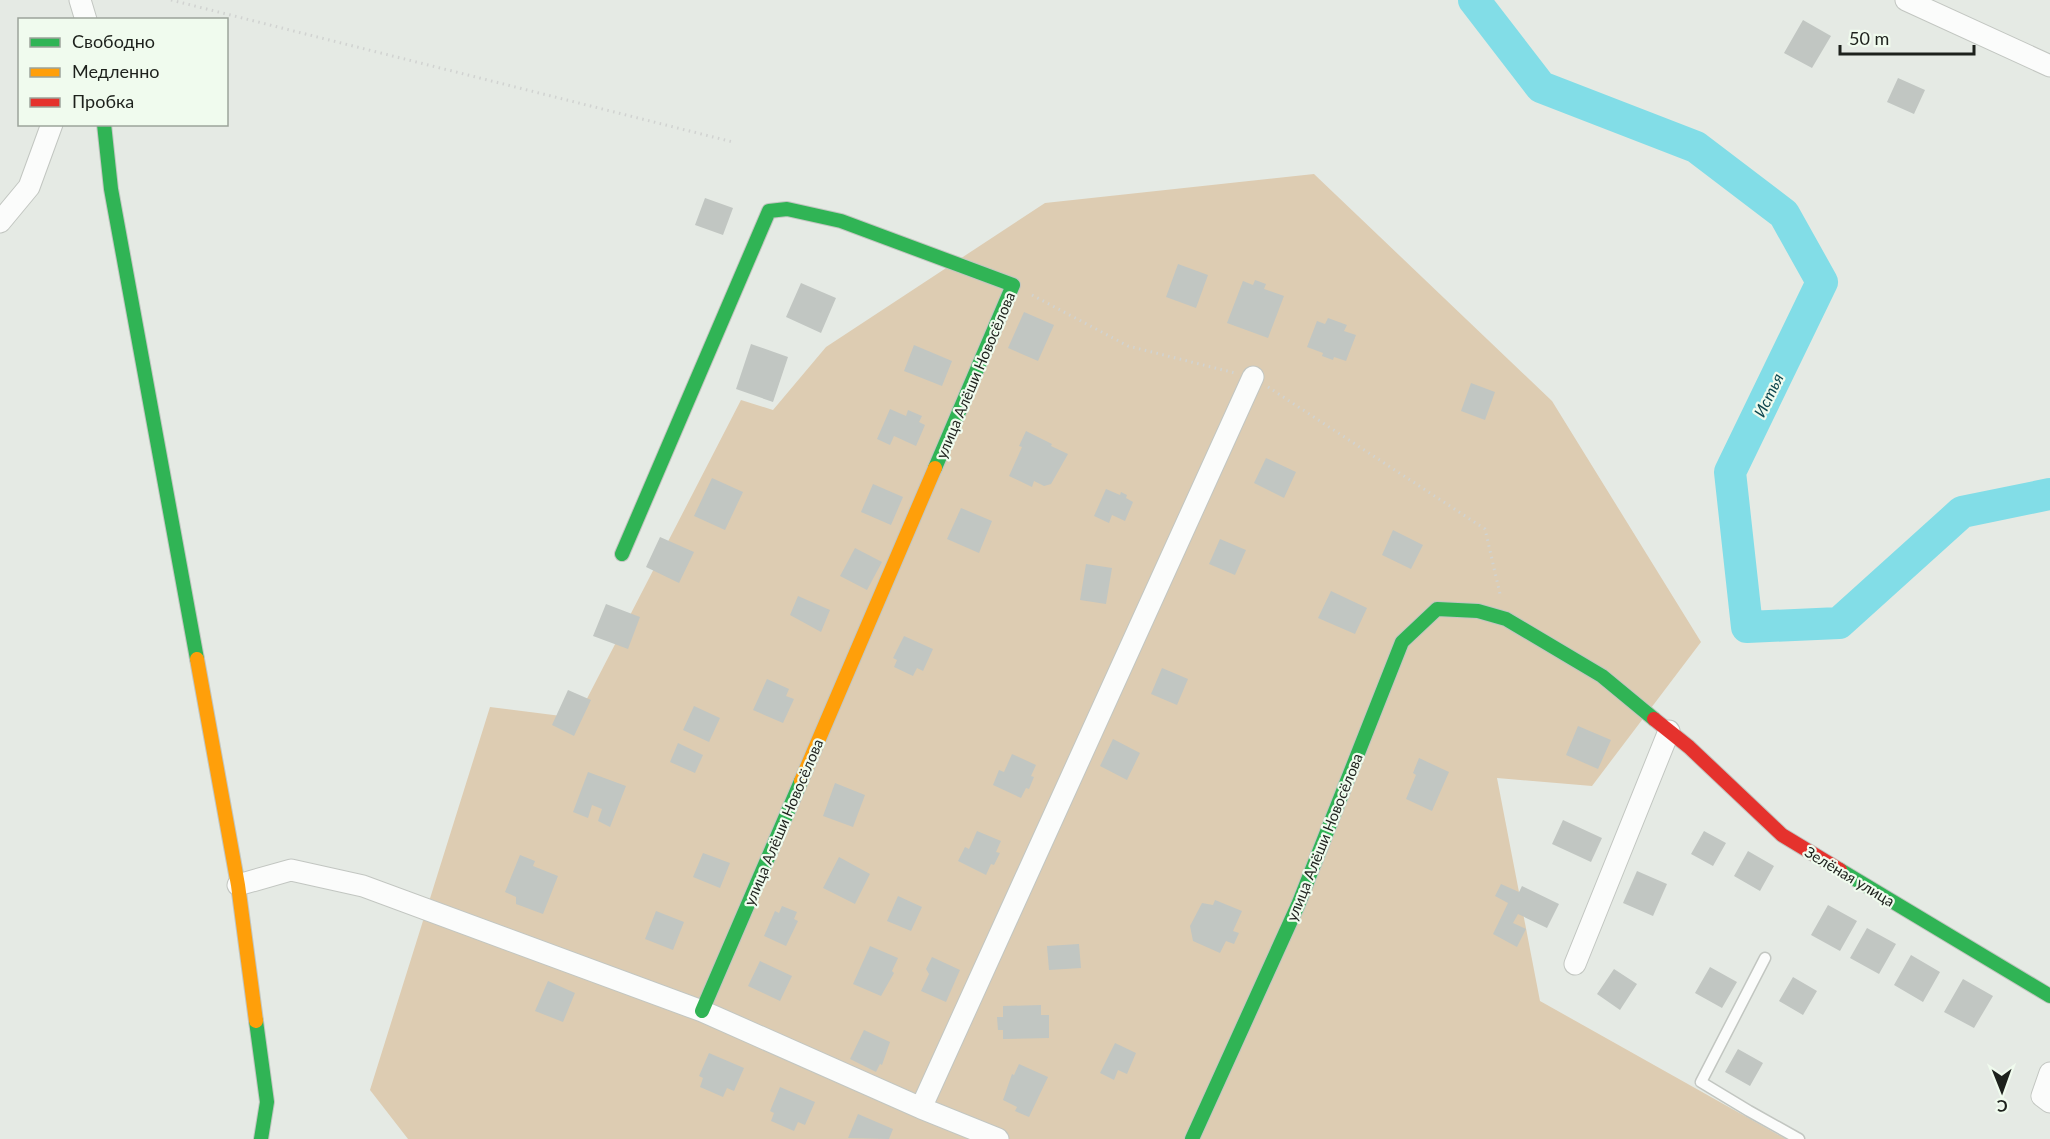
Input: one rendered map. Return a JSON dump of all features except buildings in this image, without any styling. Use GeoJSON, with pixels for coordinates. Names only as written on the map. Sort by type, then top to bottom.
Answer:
{"type":"FeatureCollection","features":[{"type":"Feature","properties":{"kind":"street"},"geometry":{"type":"LineString","coordinates":[[80,0],[85,18]]}},
{"type":"Feature","properties":{"kind":"street"},"geometry":{"type":"LineString","coordinates":[[1906,0],[2050,66]]}},
{"type":"Feature","properties":{"kind":"street"},"geometry":{"type":"LineString","coordinates":[[0,222],[29,187],[51,126]]}},
{"type":"Feature","properties":{"kind":"street"},"geometry":{"type":"LineString","coordinates":[[104,126],[111,189],[238,885],[267,1102],[261,1139]]}},
{"type":"Feature","properties":{"kind":"street","name":"улица Алёши Новосёлова"},"geometry":{"type":"LineString","coordinates":[[622,554],[769,211],[787,209],[841,221],[1013,285],[702,1011]]}},
{"type":"Feature","properties":{"kind":"street"},"geometry":{"type":"LineString","coordinates":[[921,1108],[1253,377]]}},
{"type":"Feature","properties":{"kind":"street","name":"улица Алёши Новосёлова"},"geometry":{"type":"LineString","coordinates":[[1192,1139],[1298,905],[1402,642],[1437,609],[1478,611],[1506,620]]}},
{"type":"Feature","properties":{"kind":"street","name":"Зелёная улица"},"geometry":{"type":"LineString","coordinates":[[1506,620],[1602,676],[1689,747],[1782,835],[2050,996]]}},
{"type":"Feature","properties":{"kind":"street"},"geometry":{"type":"LineString","coordinates":[[1575,964],[1669,731]]}},
{"type":"Feature","properties":{"kind":"street"},"geometry":{"type":"LineString","coordinates":[[238,885],[291,870],[363,886],[702,1011],[921,1108],[998,1139]]}},
{"type":"Feature","properties":{"kind":"street"},"geometry":{"type":"LineString","coordinates":[[2050,1073],[2042,1096],[2050,1102]]}},
{"type":"Feature","properties":{"kind":"lane"},"geometry":{"type":"LineString","coordinates":[[1765,958],[1701,1082],[1799,1139]]}},
{"type":"Feature","properties":{"kind":"path"},"geometry":{"type":"LineString","coordinates":[[171,0],[733,142]]}},
{"type":"Feature","properties":{"kind":"path"},"geometry":{"type":"LineString","coordinates":[[1013,285],[1128,346],[1253,377],[1485,529],[1506,620]]}},
{"type":"Feature","properties":{"kind":"shaded area"},"geometry":{"type":"Polygon","coordinates":[[[1314,174],[1552,401],[1701,642],[1592,786],[1497,778],[1540,1001],[1786,1139],[408,1139],[370,1090],[490,707],[577,718],[741,400],[773,410],[826,347],[1045,203],[1314,174]]]}},
{"type":"Feature","properties":{"kind":"waterway","name":"Истья"},"geometry":{"type":"LineString","coordinates":[[1474,0],[1541,87],[1696,147],[1784,214],[1822,282],[1730,472],[1747,627],[1839,623],[1962,512],[2050,494]]}},
{"type":"Feature","properties":{"kind":"traffic: fast"},"geometry":{"type":"LineString","coordinates":[[104,126],[111,189],[197,659]]}},
{"type":"Feature","properties":{"kind":"traffic: fast"},"geometry":{"type":"LineString","coordinates":[[622,554],[769,211],[787,209],[841,221],[1013,285],[935,468]]}},
{"type":"Feature","properties":{"kind":"traffic: fast"},"geometry":{"type":"LineString","coordinates":[[1192,1139],[1298,905],[1402,642],[1437,609],[1478,611],[1506,619],[1602,676],[1654,719]]}},
{"type":"Feature","properties":{"kind":"traffic: fast"},"geometry":{"type":"LineString","coordinates":[[702,1011],[801,781]]}},
{"type":"Feature","properties":{"kind":"traffic: fast"},"geometry":{"type":"LineString","coordinates":[[1840,870],[2050,996]]}},
{"type":"Feature","properties":{"kind":"traffic: fast"},"geometry":{"type":"LineString","coordinates":[[256,1021],[267,1102],[261,1139]]}},
{"type":"Feature","properties":{"kind":"traffic: slow"},"geometry":{"type":"LineString","coordinates":[[801,781],[935,468]]}},
{"type":"Feature","properties":{"kind":"traffic: slow"},"geometry":{"type":"LineString","coordinates":[[197,659],[238,885],[256,1021]]}},
{"type":"Feature","properties":{"kind":"traffic: jam"},"geometry":{"type":"LineString","coordinates":[[1654,719],[1689,747],[1782,835],[1840,870]]}}]}
